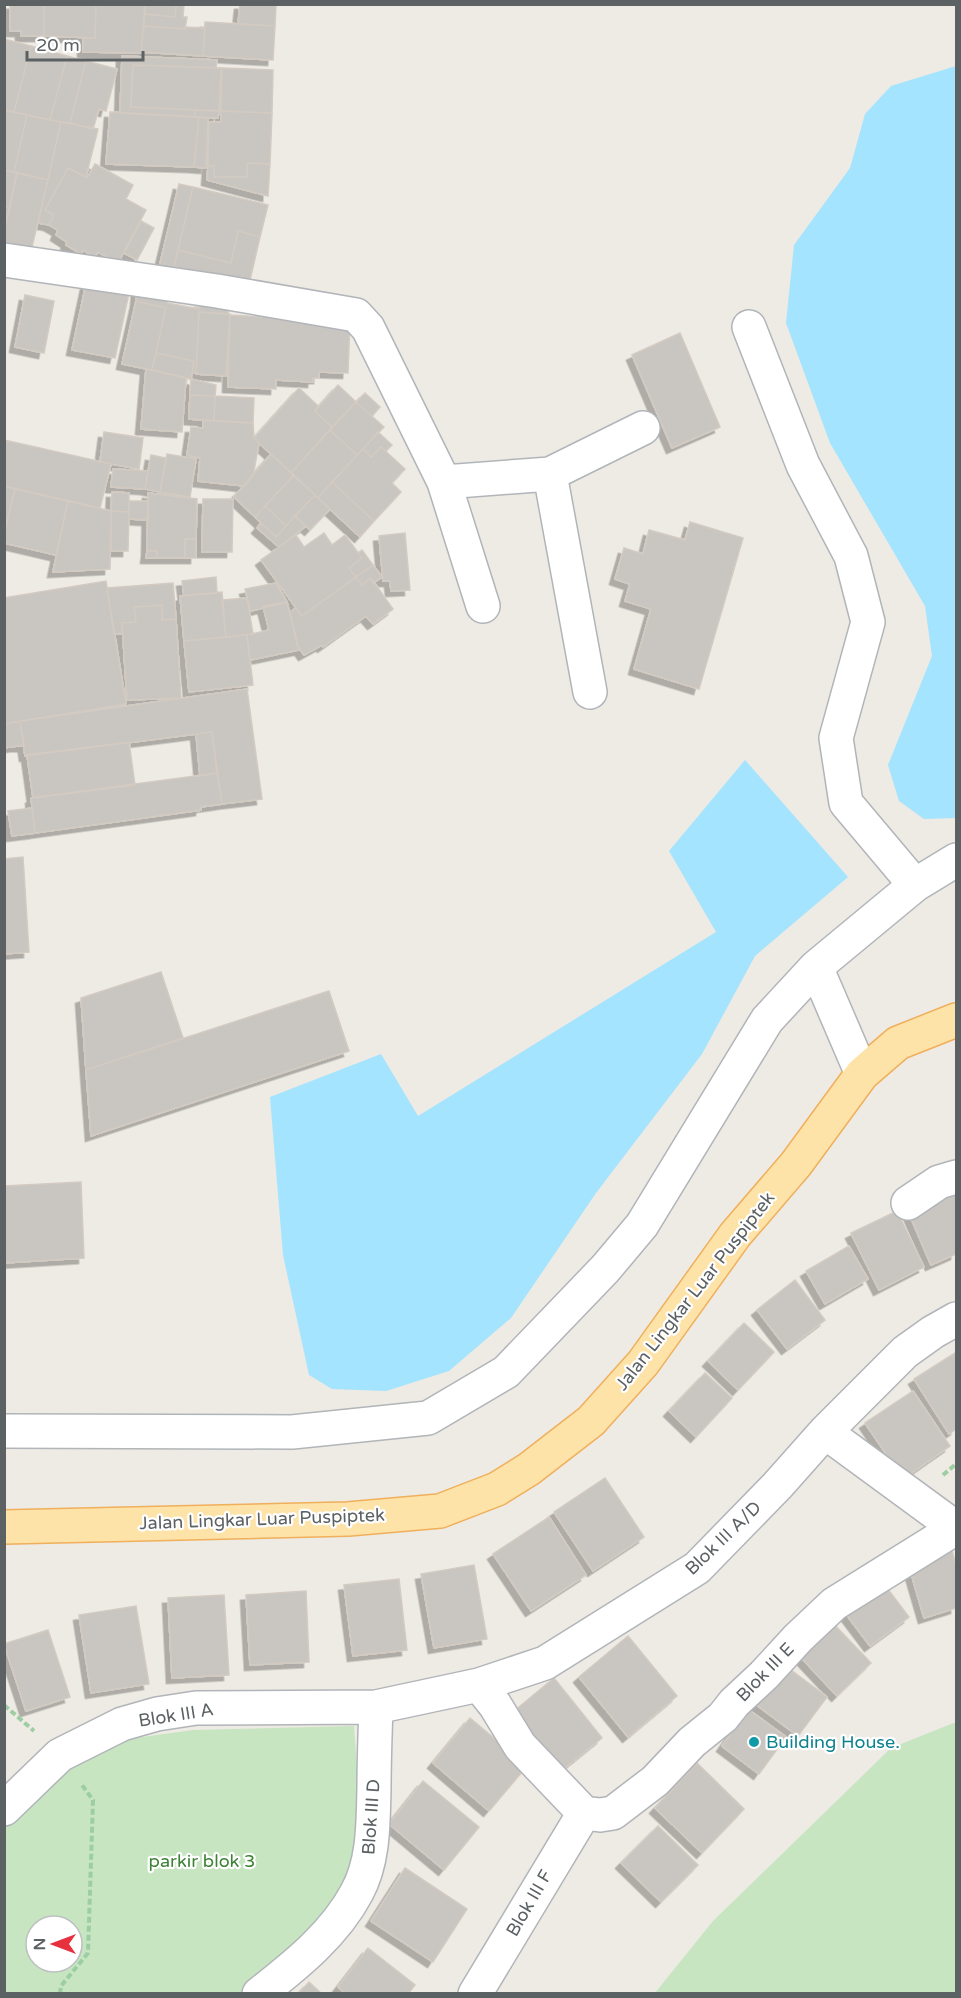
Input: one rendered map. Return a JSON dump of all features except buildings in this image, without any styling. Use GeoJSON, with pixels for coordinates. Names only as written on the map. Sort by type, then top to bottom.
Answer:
{"type":"FeatureCollection","features":[{"type":"Feature","properties":{"kind":"main road","name":"Jalan Lingkar Luar Puspiptek"},"geometry":{"type":"LineString","coordinates":[[4,1527],[359,1518],[440,1511],[497,1489],[529,1469],[591,1421],[643,1363],[735,1235],[796,1164],[862,1074],[898,1043],[957,1020]]}},
{"type":"Feature","properties":{"kind":"street"},"geometry":{"type":"LineString","coordinates":[[4,260],[217,291],[356,315],[368,328],[444,482],[483,606]]}},
{"type":"Feature","properties":{"kind":"street"},"geometry":{"type":"LineString","coordinates":[[749,327],[803,465],[851,556],[868,622],[836,738],[846,803],[915,885]]}},
{"type":"Feature","properties":{"kind":"street"},"geometry":{"type":"LineString","coordinates":[[444,482],[550,474],[643,428]]}},
{"type":"Feature","properties":{"kind":"street"},"geometry":{"type":"LineString","coordinates":[[550,474],[590,692]]}},
{"type":"Feature","properties":{"kind":"street"},"geometry":{"type":"LineString","coordinates":[[4,1431],[291,1432],[428,1418],[506,1372],[605,1269],[642,1225],[767,1020],[816,968],[915,885],[957,860]]}},
{"type":"Feature","properties":{"kind":"street"},"geometry":{"type":"LineString","coordinates":[[816,968],[862,1074]]}},
{"type":"Feature","properties":{"kind":"street"},"geometry":{"type":"LineString","coordinates":[[908,1203],[939,1182],[957,1177]]}},
{"type":"Feature","properties":{"kind":"street","name":"Blok III A/D"},"geometry":{"type":"LineString","coordinates":[[376,1707],[479,1686],[545,1663],[697,1568],[777,1486],[825,1432],[905,1352],[933,1332],[957,1319]]}},
{"type":"Feature","properties":{"kind":"street","name":"Blok III E"},"geometry":{"type":"LineString","coordinates":[[584,1813],[600,1815],[613,1813],[630,1800],[654,1781],[692,1742],[723,1717],[734,1703],[834,1604],[956,1528],[825,1432]]}},
{"type":"Feature","properties":{"kind":"street"},"geometry":{"type":"LineString","coordinates":[[479,1686],[495,1705],[520,1746],[584,1813]]}},
{"type":"Feature","properties":{"kind":"street","name":"Blok III A"},"geometry":{"type":"LineString","coordinates":[[4,1809],[60,1755],[122,1725],[157,1714],[196,1708],[376,1707]]}},
{"type":"Feature","properties":{"kind":"street","name":"Blok III D"},"geometry":{"type":"LineString","coordinates":[[259,1994],[302,1960],[334,1925],[357,1893],[368,1866],[373,1830],[376,1707]]}},
{"type":"Feature","properties":{"kind":"street","name":"Blok III F"},"geometry":{"type":"LineString","coordinates":[[475,1994],[584,1813]]}},
{"type":"Feature","properties":{"kind":"path"},"geometry":{"type":"LineString","coordinates":[[4,1705],[60,1755],[93,1800],[88,1953],[61,1986],[60,1994]]}},
{"type":"Feature","properties":{"kind":"green space"},"geometry":{"type":"Polygon","coordinates":[[[956,1722],[956,1993],[655,1993],[713,1921],[891,1748],[956,1722]]]}},
{"type":"Feature","properties":{"kind":"green space","name":"parkir blok 3"},"geometry":{"type":"Polygon","coordinates":[[[354,1726],[362,1843],[345,1897],[295,1961],[239,1993],[5,1993],[4,1822],[92,1744],[193,1730],[354,1726]]]}},
{"type":"Feature","properties":{"kind":"water"},"geometry":{"type":"Polygon","coordinates":[[[956,66],[956,818],[924,819],[899,801],[888,765],[932,656],[925,606],[830,443],[786,323],[794,245],[850,168],[865,114],[891,86],[956,66]]]}},
{"type":"Feature","properties":{"kind":"water"},"geometry":{"type":"Polygon","coordinates":[[[745,760],[848,877],[755,956],[702,1054],[596,1193],[511,1318],[449,1371],[386,1391],[332,1389],[309,1375],[283,1255],[270,1097],[381,1054],[418,1116],[716,932],[669,851],[745,760]]]}},
{"type":"Feature","properties":{"kind":"place","name":"Building House."},"geometry":{"type":"Point","coordinates":[754,1742]}}]}
